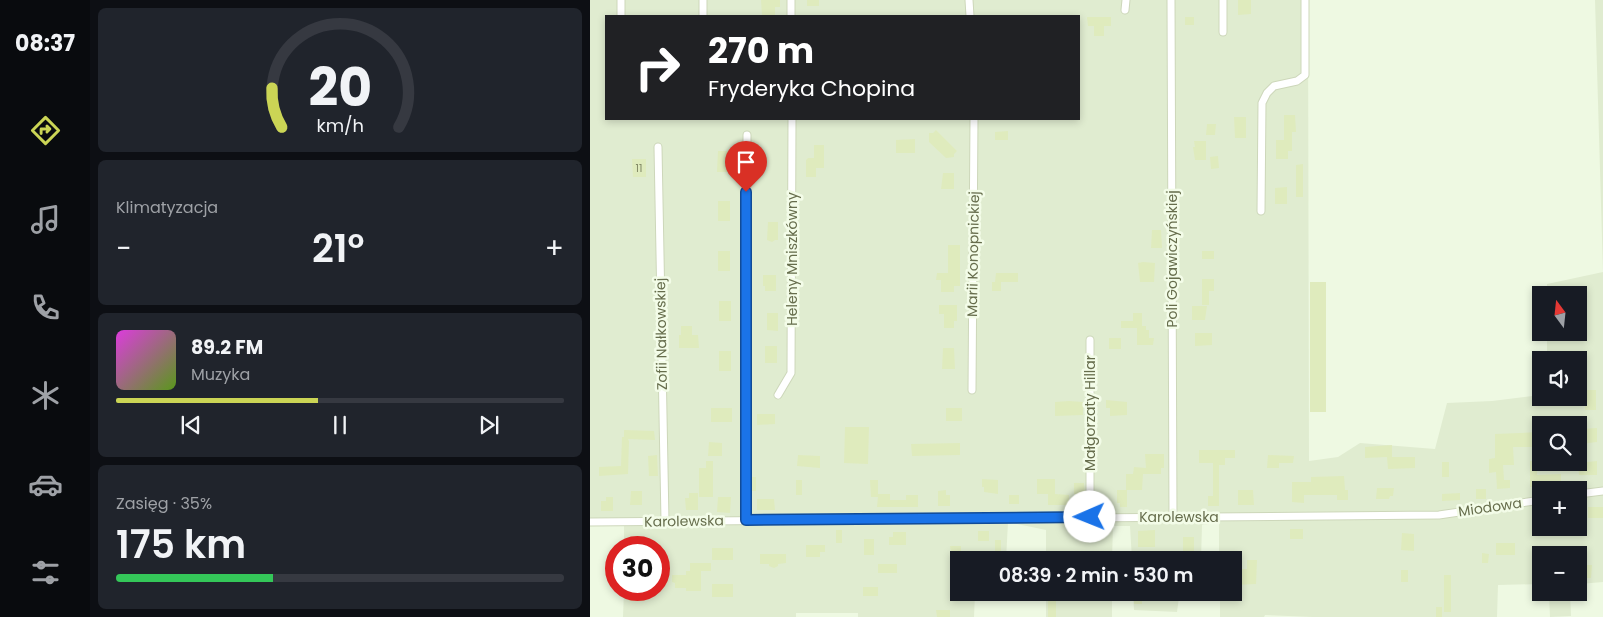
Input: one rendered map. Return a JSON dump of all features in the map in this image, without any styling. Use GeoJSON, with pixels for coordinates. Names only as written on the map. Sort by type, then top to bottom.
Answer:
{"type":"FeatureCollection","features":[{"type":"Feature","properties":{"kind":"street"},"geometry":{"type":"LineString","coordinates":[[621,0],[621,15]]}},
{"type":"Feature","properties":{"kind":"street"},"geometry":{"type":"LineString","coordinates":[[703,0],[703,15]]}},
{"type":"Feature","properties":{"kind":"street"},"geometry":{"type":"LineString","coordinates":[[791,0],[791,15]]}},
{"type":"Feature","properties":{"kind":"street"},"geometry":{"type":"LineString","coordinates":[[970,0],[970,15]]}},
{"type":"Feature","properties":{"kind":"street"},"geometry":{"type":"LineString","coordinates":[[1126,0],[1126,10]]}},
{"type":"Feature","properties":{"kind":"street","name":"Poli Gojawiczyńskiej"},"geometry":{"type":"LineString","coordinates":[[1171,0],[1172,518]]}},
{"type":"Feature","properties":{"kind":"street"},"geometry":{"type":"LineString","coordinates":[[1223,0],[1223,32]]}},
{"type":"Feature","properties":{"kind":"street"},"geometry":{"type":"LineString","coordinates":[[1261,211],[1262,103],[1267,93],[1274,86],[1297,81],[1304,74],[1305,0]]}},
{"type":"Feature","properties":{"kind":"street","name":"Heleny Mniszkówny"},"geometry":{"type":"LineString","coordinates":[[778,395],[791,373],[792,120]]}},
{"type":"Feature","properties":{"kind":"street","name":"Marii Konopnickiej"},"geometry":{"type":"LineString","coordinates":[[972,390],[974,120]]}},
{"type":"Feature","properties":{"kind":"street"},"geometry":{"type":"LineString","coordinates":[[746,135],[746,520]]}},
{"type":"Feature","properties":{"kind":"street","name":"Zofii Nałkowskiej"},"geometry":{"type":"LineString","coordinates":[[658,147],[665,521]]}},
{"type":"Feature","properties":{"kind":"street","name":"Małgorzaty Hillar"},"geometry":{"type":"LineString","coordinates":[[1090,340],[1090,517]]}},
{"type":"Feature","properties":{"kind":"street"},"geometry":{"type":"LineString","coordinates":[[1587,493],[1603,491]]}},
{"type":"Feature","properties":{"kind":"street","name":"Miodowa"},"geometry":{"type":"LineString","coordinates":[[1439,514],[1532,501]]}},
{"type":"Feature","properties":{"kind":"street","name":"Karolewska"},"geometry":{"type":"LineString","coordinates":[[590,522],[1439,514]]}},
{"type":"Feature","properties":{"kind":"shaded area"},"geometry":{"type":"Polygon","coordinates":[[[590,0],[1308,0],[1309,461],[1338,457],[1360,443],[1435,449],[1447,403],[1492,401],[1532,396],[1532,406],[1587,406],[1587,351],[1547,351],[1547,341],[1588,341],[1588,286],[1547,286],[1547,284],[1603,272],[1603,582],[1587,583],[1587,546],[1532,546],[1532,584],[1498,585],[1497,617],[1313,617],[1265,615],[1264,617],[1220,617],[1220,601],[1242,601],[1242,551],[1219,551],[1219,523],[1202,525],[1201,551],[1131,551],[1130,526],[1113,526],[1112,551],[1046,551],[1046,530],[1008,522],[1006,551],[950,551],[950,601],[975,601],[974,617],[858,617],[858,613],[796,613],[796,617],[623,617],[624,601],[670,601],[670,536],[624,536],[624,521],[590,522],[590,0]]]}},
{"type":"Feature","properties":{"kind":"shaded area"},"geometry":{"type":"Polygon","coordinates":[[[1595,0],[1603,0],[1603,272],[1595,0]]]}},
{"type":"Feature","properties":{"kind":"shaded area"},"geometry":{"type":"Polygon","coordinates":[[[1046,601],[1112,601],[1112,617],[1046,617],[1046,601]]]}},
{"type":"Feature","properties":{"kind":"shaded area"},"geometry":{"type":"Polygon","coordinates":[[[1133,601],[1178,601],[1177,612],[1134,610],[1133,601]]]}},
{"type":"Feature","properties":{"kind":"shaded area"},"geometry":{"type":"Polygon","coordinates":[[[1549,601],[1570,601],[1571,616],[1550,617],[1549,601]]]}},
{"type":"Feature","properties":{"kind":"building"},"geometry":{"type":"Polygon","coordinates":[[[761,0],[780,0],[780,7],[775,7],[775,15],[762,15],[761,0]]]}},
{"type":"Feature","properties":{"kind":"building"},"geometry":{"type":"Polygon","coordinates":[[[807,0],[819,0],[819,6],[807,6],[807,0]]]}},
{"type":"Feature","properties":{"kind":"building"},"geometry":{"type":"Polygon","coordinates":[[[1238,0],[1251,0],[1251,14],[1238,15],[1238,0]]]}},
{"type":"Feature","properties":{"kind":"building"},"geometry":{"type":"Polygon","coordinates":[[[1087,17],[1111,17],[1111,26],[1104,26],[1104,36],[1094,36],[1094,26],[1088,26],[1087,17]]]}},
{"type":"Feature","properties":{"kind":"building"},"geometry":{"type":"Polygon","coordinates":[[[1185,17],[1194,17],[1194,25],[1185,25],[1185,17]]]}},
{"type":"Feature","properties":{"kind":"building"},"geometry":{"type":"Polygon","coordinates":[[[1284,115],[1295,115],[1296,132],[1292,132],[1292,151],[1288,151],[1288,159],[1276,159],[1276,140],[1284,140],[1284,115]]]}},
{"type":"Feature","properties":{"kind":"building"},"geometry":{"type":"Polygon","coordinates":[[[1234,117],[1246,117],[1246,138],[1235,138],[1234,117]]]}},
{"type":"Feature","properties":{"kind":"building"},"geometry":{"type":"Polygon","coordinates":[[[1207,124],[1216,124],[1215,135],[1206,135],[1207,124]]]}},
{"type":"Feature","properties":{"kind":"building"},"geometry":{"type":"Polygon","coordinates":[[[936,130],[957,151],[954,157],[946,158],[929,142],[929,133],[933,133],[936,130]]]}},
{"type":"Feature","properties":{"kind":"building"},"geometry":{"type":"Polygon","coordinates":[[[1008,131],[1008,140],[995,140],[995,132],[1008,131]]]}},
{"type":"Feature","properties":{"kind":"building"},"geometry":{"type":"Polygon","coordinates":[[[915,139],[915,153],[896,153],[896,140],[915,139]]]}},
{"type":"Feature","properties":{"kind":"building"},"geometry":{"type":"Polygon","coordinates":[[[1194,141],[1206,141],[1206,160],[1195,160],[1194,141]]]}},
{"type":"Feature","properties":{"kind":"building"},"geometry":{"type":"Polygon","coordinates":[[[814,145],[824,145],[824,168],[816,168],[816,177],[806,177],[806,160],[814,158],[814,145]]]}},
{"type":"Feature","properties":{"kind":"building"},"geometry":{"type":"Polygon","coordinates":[[[718,151],[729,151],[729,159],[731,159],[729,172],[717,172],[718,151]]]}},
{"type":"Feature","properties":{"kind":"building"},"geometry":{"type":"Polygon","coordinates":[[[1218,156],[1219,168],[1211,169],[1210,157],[1218,156]]]}},
{"type":"Feature","properties":{"kind":"building"},"geometry":{"type":"Polygon","coordinates":[[[632,159],[646,159],[646,177],[633,177],[632,159]]]}},
{"type":"Feature","properties":{"kind":"building"},"geometry":{"type":"Polygon","coordinates":[[[1303,164],[1303,197],[1296,197],[1296,165],[1303,164]]]}},
{"type":"Feature","properties":{"kind":"building"},"geometry":{"type":"Polygon","coordinates":[[[943,173],[954,173],[954,189],[941,189],[943,173]]]}},
{"type":"Feature","properties":{"kind":"building"},"geometry":{"type":"Polygon","coordinates":[[[1287,187],[1287,204],[1275,204],[1275,188],[1287,187]]]}},
{"type":"Feature","properties":{"kind":"building"},"geometry":{"type":"Polygon","coordinates":[[[718,201],[730,201],[730,221],[718,221],[718,201]]]}},
{"type":"Feature","properties":{"kind":"building"},"geometry":{"type":"Polygon","coordinates":[[[768,222],[778,222],[778,240],[772,242],[767,240],[768,222]]]}},
{"type":"Feature","properties":{"kind":"building"},"geometry":{"type":"Polygon","coordinates":[[[1152,230],[1161,230],[1162,248],[1151,248],[1152,230]]]}},
{"type":"Feature","properties":{"kind":"building"},"geometry":{"type":"Polygon","coordinates":[[[948,245],[960,245],[960,286],[954,286],[954,292],[941,292],[941,280],[936,280],[937,273],[948,273],[948,245]]]}},
{"type":"Feature","properties":{"kind":"building"},"geometry":{"type":"Polygon","coordinates":[[[718,251],[730,251],[730,271],[718,271],[718,251]]]}},
{"type":"Feature","properties":{"kind":"building"},"geometry":{"type":"Polygon","coordinates":[[[1202,251],[1214,251],[1214,259],[1202,259],[1202,251]]]}},
{"type":"Feature","properties":{"kind":"building"},"geometry":{"type":"Polygon","coordinates":[[[1138,263],[1155,263],[1154,282],[1140,282],[1138,263]]]}},
{"type":"Feature","properties":{"kind":"building"},"geometry":{"type":"Polygon","coordinates":[[[996,273],[1018,273],[1018,282],[1001,282],[1001,291],[992,291],[992,282],[995,282],[996,273]]]}},
{"type":"Feature","properties":{"kind":"building"},"geometry":{"type":"Polygon","coordinates":[[[763,275],[776,275],[776,291],[765,291],[763,275]]]}},
{"type":"Feature","properties":{"kind":"building"},"geometry":{"type":"Polygon","coordinates":[[[1202,279],[1214,279],[1214,291],[1209,291],[1209,305],[1202,305],[1202,279]]]}},
{"type":"Feature","properties":{"kind":"building"},"geometry":{"type":"Polygon","coordinates":[[[1310,282],[1326,282],[1326,412],[1310,412],[1310,282]]]}},
{"type":"Feature","properties":{"kind":"building"},"geometry":{"type":"Polygon","coordinates":[[[719,301],[731,301],[731,321],[719,321],[719,301]]]}},
{"type":"Feature","properties":{"kind":"building"},"geometry":{"type":"Polygon","coordinates":[[[939,305],[957,305],[957,321],[954,321],[954,328],[944,328],[944,314],[939,314],[939,305]]]}},
{"type":"Feature","properties":{"kind":"building"},"geometry":{"type":"Polygon","coordinates":[[[1192,306],[1207,306],[1205,320],[1192,320],[1192,306]]]}},
{"type":"Feature","properties":{"kind":"building"},"geometry":{"type":"Polygon","coordinates":[[[767,313],[778,313],[778,331],[767,330],[767,313]]]}},
{"type":"Feature","properties":{"kind":"building"},"geometry":{"type":"Polygon","coordinates":[[[1133,313],[1142,313],[1142,326],[1146,326],[1146,330],[1149,330],[1149,338],[1154,338],[1153,345],[1137,345],[1137,328],[1121,328],[1121,321],[1133,321],[1133,313]]]}},
{"type":"Feature","properties":{"kind":"building"},"geometry":{"type":"Polygon","coordinates":[[[681,326],[692,326],[692,335],[698,335],[699,348],[679,348],[681,326]]]}},
{"type":"Feature","properties":{"kind":"building"},"geometry":{"type":"Polygon","coordinates":[[[1195,333],[1212,333],[1212,345],[1195,346],[1195,333]]]}},
{"type":"Feature","properties":{"kind":"building"},"geometry":{"type":"Polygon","coordinates":[[[1109,338],[1121,338],[1121,349],[1109,349],[1109,338]]]}},
{"type":"Feature","properties":{"kind":"building"},"geometry":{"type":"Polygon","coordinates":[[[765,346],[777,346],[777,363],[765,363],[765,346]]]}},
{"type":"Feature","properties":{"kind":"building"},"geometry":{"type":"Polygon","coordinates":[[[943,348],[954,348],[955,369],[942,369],[943,348]]]}},
{"type":"Feature","properties":{"kind":"building"},"geometry":{"type":"Polygon","coordinates":[[[719,351],[731,351],[731,371],[719,371],[719,351]]]}},
{"type":"Feature","properties":{"kind":"building"},"geometry":{"type":"Polygon","coordinates":[[[1587,390],[1596,390],[1596,410],[1585,410],[1585,406],[1587,406],[1587,390]]]}},
{"type":"Feature","properties":{"kind":"building"},"geometry":{"type":"Polygon","coordinates":[[[1106,400],[1127,402],[1127,415],[1110,416],[1110,408],[1106,408],[1106,400]]]}},
{"type":"Feature","properties":{"kind":"building"},"geometry":{"type":"Polygon","coordinates":[[[1055,402],[1083,402],[1083,415],[1055,416],[1055,402]]]}},
{"type":"Feature","properties":{"kind":"building"},"geometry":{"type":"Polygon","coordinates":[[[711,408],[732,408],[732,422],[711,422],[711,408]]]}},
{"type":"Feature","properties":{"kind":"building"},"geometry":{"type":"Polygon","coordinates":[[[946,408],[962,408],[962,421],[946,421],[946,408]]]}},
{"type":"Feature","properties":{"kind":"building"},"geometry":{"type":"Polygon","coordinates":[[[757,414],[775,414],[775,424],[757,425],[757,414]]]}},
{"type":"Feature","properties":{"kind":"building"},"geometry":{"type":"Polygon","coordinates":[[[845,427],[869,427],[868,464],[844,463],[845,427]]]}},
{"type":"Feature","properties":{"kind":"building"},"geometry":{"type":"Polygon","coordinates":[[[1597,428],[1597,442],[1587,443],[1587,429],[1597,428]]]}},
{"type":"Feature","properties":{"kind":"building"},"geometry":{"type":"Polygon","coordinates":[[[624,430],[654,431],[655,440],[628,439],[628,474],[599,476],[599,467],[621,466],[624,430]]]}},
{"type":"Feature","properties":{"kind":"building"},"geometry":{"type":"Polygon","coordinates":[[[1532,432],[1532,447],[1513,447],[1514,465],[1503,465],[1504,480],[1510,480],[1510,488],[1497,489],[1496,472],[1489,473],[1489,459],[1495,458],[1495,434],[1532,432]]]}},
{"type":"Feature","properties":{"kind":"building"},"geometry":{"type":"Polygon","coordinates":[[[709,442],[722,443],[722,456],[708,456],[709,442]]]}},
{"type":"Feature","properties":{"kind":"building"},"geometry":{"type":"Polygon","coordinates":[[[960,443],[960,455],[912,456],[911,444],[960,443]]]}},
{"type":"Feature","properties":{"kind":"building"},"geometry":{"type":"Polygon","coordinates":[[[1392,445],[1392,457],[1415,457],[1415,468],[1388,469],[1387,457],[1365,458],[1365,447],[1392,445]]]}},
{"type":"Feature","properties":{"kind":"building"},"geometry":{"type":"Polygon","coordinates":[[[1199,450],[1235,450],[1235,458],[1225,458],[1225,465],[1219,465],[1219,506],[1208,506],[1208,496],[1213,496],[1213,463],[1199,463],[1199,450]]]}},
{"type":"Feature","properties":{"kind":"building"},"geometry":{"type":"Polygon","coordinates":[[[1145,454],[1164,454],[1164,468],[1161,468],[1161,474],[1143,474],[1142,490],[1126,490],[1126,474],[1133,474],[1134,467],[1146,468],[1145,454]]]}},
{"type":"Feature","properties":{"kind":"building"},"geometry":{"type":"Polygon","coordinates":[[[657,455],[658,476],[649,476],[648,456],[657,455]]]}},
{"type":"Feature","properties":{"kind":"building"},"geometry":{"type":"Polygon","coordinates":[[[798,455],[820,456],[820,468],[797,466],[798,455]]]}},
{"type":"Feature","properties":{"kind":"building"},"geometry":{"type":"Polygon","coordinates":[[[1268,455],[1294,456],[1293,463],[1279,463],[1279,468],[1267,468],[1268,455]]]}},
{"type":"Feature","properties":{"kind":"building"},"geometry":{"type":"Polygon","coordinates":[[[706,461],[713,461],[713,497],[699,497],[699,468],[706,468],[706,461]]]}},
{"type":"Feature","properties":{"kind":"building"},"geometry":{"type":"Polygon","coordinates":[[[1530,461],[1532,461],[1532,471],[1537,471],[1537,475],[1561,474],[1561,481],[1532,481],[1532,487],[1530,487],[1530,461]]]}},
{"type":"Feature","properties":{"kind":"building"},"geometry":{"type":"Polygon","coordinates":[[[1597,461],[1597,475],[1579,475],[1579,471],[1587,471],[1587,462],[1597,461]]]}},
{"type":"Feature","properties":{"kind":"building"},"geometry":{"type":"Polygon","coordinates":[[[1442,462],[1449,462],[1449,477],[1442,477],[1442,462]]]}},
{"type":"Feature","properties":{"kind":"building"},"geometry":{"type":"Polygon","coordinates":[[[1344,476],[1345,490],[1348,490],[1348,500],[1337,500],[1337,495],[1304,495],[1304,503],[1292,502],[1292,482],[1311,482],[1311,477],[1344,476]]]}},
{"type":"Feature","properties":{"kind":"building"},"geometry":{"type":"Polygon","coordinates":[[[751,477],[756,477],[756,491],[751,491],[751,477]]]}},
{"type":"Feature","properties":{"kind":"building"},"geometry":{"type":"Polygon","coordinates":[[[982,479],[998,480],[998,494],[984,492],[982,479]]]}},
{"type":"Feature","properties":{"kind":"building"},"geometry":{"type":"Polygon","coordinates":[[[1037,479],[1055,479],[1055,494],[1069,495],[1069,505],[1048,505],[1048,494],[1037,494],[1037,479]]]}},
{"type":"Feature","properties":{"kind":"building"},"geometry":{"type":"Polygon","coordinates":[[[796,480],[802,480],[802,495],[796,495],[796,480]]]}},
{"type":"Feature","properties":{"kind":"building"},"geometry":{"type":"Polygon","coordinates":[[[870,480],[878,480],[878,494],[890,494],[890,500],[906,500],[906,495],[918,495],[918,507],[877,507],[878,497],[871,497],[870,480]]]}},
{"type":"Feature","properties":{"kind":"building"},"geometry":{"type":"Polygon","coordinates":[[[1074,483],[1084,483],[1085,494],[1074,494],[1074,483]]]}},
{"type":"Feature","properties":{"kind":"building"},"geometry":{"type":"Polygon","coordinates":[[[1377,488],[1394,488],[1393,496],[1390,496],[1389,499],[1376,499],[1377,488]]]}},
{"type":"Feature","properties":{"kind":"building"},"geometry":{"type":"Polygon","coordinates":[[[1476,489],[1486,489],[1486,499],[1476,499],[1476,489]]]}},
{"type":"Feature","properties":{"kind":"building"},"geometry":{"type":"Polygon","coordinates":[[[946,490],[946,495],[950,495],[950,506],[938,506],[938,491],[946,490]]]}},
{"type":"Feature","properties":{"kind":"building"},"geometry":{"type":"Polygon","coordinates":[[[1117,490],[1127,490],[1127,507],[1120,507],[1120,503],[1117,503],[1117,490]]]}},
{"type":"Feature","properties":{"kind":"building"},"geometry":{"type":"Polygon","coordinates":[[[1238,490],[1253,490],[1254,505],[1238,505],[1238,490]]]}},
{"type":"Feature","properties":{"kind":"building"},"geometry":{"type":"Polygon","coordinates":[[[631,491],[642,491],[642,505],[630,505],[631,491]]]}},
{"type":"Feature","properties":{"kind":"building"},"geometry":{"type":"Polygon","coordinates":[[[689,493],[698,493],[698,510],[686,510],[685,498],[689,498],[689,493]]]}},
{"type":"Feature","properties":{"kind":"building"},"geometry":{"type":"Polygon","coordinates":[[[1460,493],[1460,500],[1442,501],[1442,494],[1460,493]]]}},
{"type":"Feature","properties":{"kind":"building"},"geometry":{"type":"Polygon","coordinates":[[[1009,495],[1019,495],[1019,504],[1009,504],[1009,495]]]}},
{"type":"Feature","properties":{"kind":"building"},"geometry":{"type":"Polygon","coordinates":[[[606,497],[613,497],[613,511],[601,511],[601,501],[606,501],[606,497]]]}},
{"type":"Feature","properties":{"kind":"building"},"geometry":{"type":"Polygon","coordinates":[[[718,497],[731,497],[730,513],[717,512],[718,497]]]}},
{"type":"Feature","properties":{"kind":"building"},"geometry":{"type":"Polygon","coordinates":[[[757,499],[774,499],[775,510],[757,510],[757,499]]]}},
{"type":"Feature","properties":{"kind":"building"},"geometry":{"type":"Polygon","coordinates":[[[1588,507],[1603,507],[1603,518],[1588,518],[1588,507]]]}},
{"type":"Feature","properties":{"kind":"building"},"geometry":{"type":"Polygon","coordinates":[[[1290,529],[1303,529],[1303,539],[1290,539],[1290,529]]]}},
{"type":"Feature","properties":{"kind":"building"},"geometry":{"type":"Polygon","coordinates":[[[836,530],[842,530],[842,543],[836,543],[836,530]]]}},
{"type":"Feature","properties":{"kind":"building"},"geometry":{"type":"Polygon","coordinates":[[[1155,530],[1155,547],[1138,547],[1138,531],[1155,530]]]}},
{"type":"Feature","properties":{"kind":"building"},"geometry":{"type":"Polygon","coordinates":[[[978,531],[989,531],[989,541],[978,541],[978,531]]]}},
{"type":"Feature","properties":{"kind":"building"},"geometry":{"type":"Polygon","coordinates":[[[893,532],[906,532],[906,545],[889,545],[889,537],[893,537],[893,532]]]}},
{"type":"Feature","properties":{"kind":"building"},"geometry":{"type":"Polygon","coordinates":[[[1402,533],[1414,534],[1414,551],[1401,550],[1402,533]]]}},
{"type":"Feature","properties":{"kind":"building"},"geometry":{"type":"Polygon","coordinates":[[[1183,537],[1194,537],[1194,551],[1183,551],[1183,537]]]}},
{"type":"Feature","properties":{"kind":"building"},"geometry":{"type":"Polygon","coordinates":[[[864,539],[874,539],[874,555],[864,555],[864,539]]]}},
{"type":"Feature","properties":{"kind":"building"},"geometry":{"type":"Polygon","coordinates":[[[995,540],[1001,540],[1001,551],[995,551],[995,540]]]}},
{"type":"Feature","properties":{"kind":"building"},"geometry":{"type":"Polygon","coordinates":[[[1496,543],[1515,543],[1515,555],[1496,555],[1496,543]]]}},
{"type":"Feature","properties":{"kind":"building"},"geometry":{"type":"Polygon","coordinates":[[[806,545],[825,545],[825,552],[820,552],[820,557],[806,557],[806,545]]]}},
{"type":"Feature","properties":{"kind":"building"},"geometry":{"type":"Polygon","coordinates":[[[950,546],[961,546],[961,551],[951,551],[950,546]]]}},
{"type":"Feature","properties":{"kind":"building"},"geometry":{"type":"Polygon","coordinates":[[[712,548],[733,548],[733,560],[712,560],[712,548]]]}},
{"type":"Feature","properties":{"kind":"building"},"geometry":{"type":"Polygon","coordinates":[[[1482,553],[1489,554],[1488,563],[1482,563],[1482,553]]]}},
{"type":"Feature","properties":{"kind":"building"},"geometry":{"type":"Polygon","coordinates":[[[760,554],[786,554],[786,563],[778,564],[774,568],[769,566],[769,564],[760,564],[760,554]]]}},
{"type":"Feature","properties":{"kind":"building"},"geometry":{"type":"Polygon","coordinates":[[[1247,560],[1257,560],[1256,584],[1242,585],[1242,569],[1247,569],[1247,560]]]}},
{"type":"Feature","properties":{"kind":"building"},"geometry":{"type":"Polygon","coordinates":[[[690,563],[711,563],[711,571],[701,571],[701,591],[686,591],[686,588],[675,588],[675,583],[672,582],[672,575],[686,575],[686,571],[690,571],[690,563]]]}},
{"type":"Feature","properties":{"kind":"building"},"geometry":{"type":"Polygon","coordinates":[[[878,564],[897,564],[897,573],[878,573],[878,564]]]}},
{"type":"Feature","properties":{"kind":"building"},"geometry":{"type":"Polygon","coordinates":[[[1587,565],[1592,565],[1591,578],[1587,578],[1587,565]]]}},
{"type":"Feature","properties":{"kind":"building"},"geometry":{"type":"Polygon","coordinates":[[[1401,570],[1408,570],[1408,582],[1401,582],[1401,570]]]}},
{"type":"Feature","properties":{"kind":"building"},"geometry":{"type":"Polygon","coordinates":[[[1444,575],[1451,575],[1451,612],[1444,612],[1444,575]]]}},
{"type":"Feature","properties":{"kind":"building"},"geometry":{"type":"Polygon","coordinates":[[[712,584],[733,584],[733,597],[712,597],[712,584]]]}},
{"type":"Feature","properties":{"kind":"building"},"geometry":{"type":"Polygon","coordinates":[[[863,587],[878,587],[878,596],[863,596],[863,587]]]}},
{"type":"Feature","properties":{"kind":"building"},"geometry":{"type":"Polygon","coordinates":[[[1048,601],[1056,601],[1056,617],[1048,617],[1048,601]]]}},
{"type":"Feature","properties":{"kind":"building"},"geometry":{"type":"Polygon","coordinates":[[[1134,601],[1142,601],[1142,604],[1134,604],[1134,601]]]}},
{"type":"Feature","properties":{"kind":"building"},"geometry":{"type":"Polygon","coordinates":[[[1436,607],[1442,607],[1442,617],[1436,617],[1436,607]]]}},
{"type":"Feature","properties":{"kind":"building"},"geometry":{"type":"Polygon","coordinates":[[[936,610],[950,610],[950,617],[937,617],[936,610]]]}},
{"type":"Feature","properties":{"kind":"route"},"geometry":{"type":"LineString","coordinates":[[746,192],[746,520],[1090,517]]}}]}
